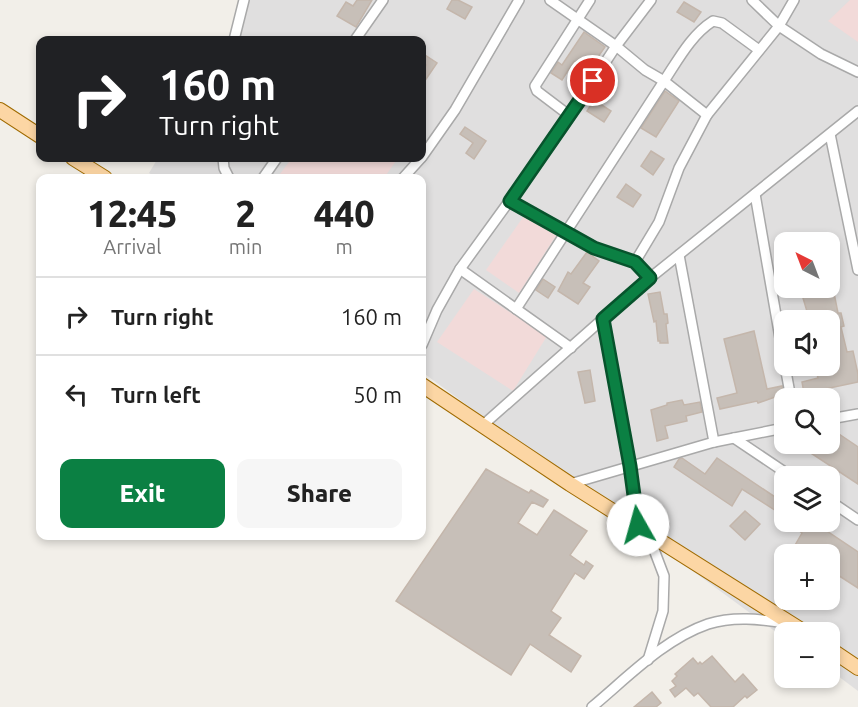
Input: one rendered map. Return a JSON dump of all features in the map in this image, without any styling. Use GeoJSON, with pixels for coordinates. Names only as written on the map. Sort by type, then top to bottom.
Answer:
{"type":"FeatureCollection","features":[{"type":"Feature","properties":{"kind":"main road"},"geometry":{"type":"LineString","coordinates":[[0,110],[36,133]]}},
{"type":"Feature","properties":{"kind":"main road"},"geometry":{"type":"LineString","coordinates":[[79,162],[99,174]]}},
{"type":"Feature","properties":{"kind":"main road"},"geometry":{"type":"LineString","coordinates":[[426,388],[570,484],[788,622]]}},
{"type":"Feature","properties":{"kind":"main road"},"geometry":{"type":"LineString","coordinates":[[840,656],[858,668]]}},
{"type":"Feature","properties":{"kind":"street"},"geometry":{"type":"LineString","coordinates":[[235,36],[244,0]]}},
{"type":"Feature","properties":{"kind":"street"},"geometry":{"type":"LineString","coordinates":[[359,36],[383,0]]}},
{"type":"Feature","properties":{"kind":"street"},"geometry":{"type":"LineString","coordinates":[[426,150],[455,110],[519,0]]}},
{"type":"Feature","properties":{"kind":"street"},"geometry":{"type":"LineString","coordinates":[[550,0],[616,46],[645,70],[664,81],[706,115]]}},
{"type":"Feature","properties":{"kind":"street"},"geometry":{"type":"LineString","coordinates":[[570,116],[537,91],[535,86],[590,0]]}},
{"type":"Feature","properties":{"kind":"street"},"geometry":{"type":"LineString","coordinates":[[426,336],[437,310],[460,269],[570,116],[616,46],[651,0]]}},
{"type":"Feature","properties":{"kind":"street"},"geometry":{"type":"LineString","coordinates":[[752,0],[779,26],[821,54],[858,72]]}},
{"type":"Feature","properties":{"kind":"street"},"geometry":{"type":"LineString","coordinates":[[635,262],[659,222],[679,168],[706,115],[779,26],[794,0]]}},
{"type":"Feature","properties":{"kind":"street"},"geometry":{"type":"LineString","coordinates":[[516,309],[664,81],[704,26],[713,21],[722,22],[759,50]]}},
{"type":"Feature","properties":{"kind":"street"},"geometry":{"type":"LineString","coordinates":[[483,425],[650,278],[858,111]]}},
{"type":"Feature","properties":{"kind":"street"},"geometry":{"type":"LineString","coordinates":[[830,134],[858,270]]}},
{"type":"Feature","properties":{"kind":"street"},"geometry":{"type":"LineString","coordinates":[[406,174],[417,162]]}},
{"type":"Feature","properties":{"kind":"street"},"geometry":{"type":"LineString","coordinates":[[755,194],[775,310]]}},
{"type":"Feature","properties":{"kind":"street"},"geometry":{"type":"LineString","coordinates":[[510,201],[594,248],[635,262],[650,278]]}},
{"type":"Feature","properties":{"kind":"street"},"geometry":{"type":"LineString","coordinates":[[679,255],[714,442]]}},
{"type":"Feature","properties":{"kind":"street"},"geometry":{"type":"LineString","coordinates":[[460,269],[571,348]]}},
{"type":"Feature","properties":{"kind":"street"},"geometry":{"type":"LineString","coordinates":[[603,319],[630,466],[638,525],[653,547],[664,576],[663,611],[648,660]]}},
{"type":"Feature","properties":{"kind":"street"},"geometry":{"type":"LineString","coordinates":[[840,417],[858,414]]}},
{"type":"Feature","properties":{"kind":"street"},"geometry":{"type":"LineString","coordinates":[[570,484],[714,442],[774,430]]}},
{"type":"Feature","properties":{"kind":"street"},"geometry":{"type":"LineString","coordinates":[[734,438],[776,466]]}},
{"type":"Feature","properties":{"kind":"street"},"geometry":{"type":"LineString","coordinates":[[840,508],[858,520]]}},
{"type":"Feature","properties":{"kind":"street"},"geometry":{"type":"LineString","coordinates":[[592,707],[648,660],[688,633],[724,620],[744,619],[774,623]]}},
{"type":"Feature","properties":{"kind":"shaded area"},"geometry":{"type":"Polygon","coordinates":[[[250,0],[858,0],[858,691],[840,678],[840,622],[774,622],[774,631],[426,375],[426,174],[149,173],[156,162],[426,162],[426,36],[229,36],[250,0]]]}},
{"type":"Feature","properties":{"kind":"shaded area"},"geometry":{"type":"Polygon","coordinates":[[[850,0],[858,0],[858,42],[828,21],[850,0]]]}},
{"type":"Feature","properties":{"kind":"shaded area"},"geometry":{"type":"Polygon","coordinates":[[[289,162],[395,162],[387,174],[280,174],[289,162]]]}},
{"type":"Feature","properties":{"kind":"shaded area"},"geometry":{"type":"Polygon","coordinates":[[[526,213],[557,234],[519,293],[486,270],[526,213]]]}},
{"type":"Feature","properties":{"kind":"shaded area"},"geometry":{"type":"Polygon","coordinates":[[[474,289],[547,336],[513,391],[437,342],[474,289]]]}},
{"type":"Feature","properties":{"kind":"building"},"geometry":{"type":"Polygon","coordinates":[[[357,0],[372,0],[356,27],[337,16],[346,2],[353,6],[357,0]]]}},
{"type":"Feature","properties":{"kind":"building"},"geometry":{"type":"Polygon","coordinates":[[[452,0],[458,0],[472,7],[465,19],[447,9],[452,0]]]}},
{"type":"Feature","properties":{"kind":"building"},"geometry":{"type":"Polygon","coordinates":[[[684,2],[701,12],[694,22],[677,12],[684,2]]]}},
{"type":"Feature","properties":{"kind":"building"},"geometry":{"type":"Polygon","coordinates":[[[584,32],[605,47],[588,71],[574,61],[562,80],[551,73],[558,62],[562,65],[584,32]]]}},
{"type":"Feature","properties":{"kind":"building"},"geometry":{"type":"Polygon","coordinates":[[[426,56],[437,63],[426,79],[426,56]]]}},
{"type":"Feature","properties":{"kind":"building"},"geometry":{"type":"Polygon","coordinates":[[[665,91],[679,101],[656,137],[641,128],[665,91]]]}},
{"type":"Feature","properties":{"kind":"building"},"geometry":{"type":"Polygon","coordinates":[[[594,100],[611,111],[604,122],[587,111],[594,100]]]}},
{"type":"Feature","properties":{"kind":"building"},"geometry":{"type":"Polygon","coordinates":[[[465,127],[486,141],[474,159],[466,153],[473,143],[460,134],[465,127]]]}},
{"type":"Feature","properties":{"kind":"building"},"geometry":{"type":"Polygon","coordinates":[[[651,151],[664,159],[653,175],[641,166],[651,151]]]}},
{"type":"Feature","properties":{"kind":"building"},"geometry":{"type":"Polygon","coordinates":[[[626,184],[641,195],[633,207],[617,197],[626,184]]]}},
{"type":"Feature","properties":{"kind":"building"},"geometry":{"type":"Polygon","coordinates":[[[587,252],[599,261],[583,283],[590,287],[578,304],[558,291],[568,272],[571,274],[587,252]]]}},
{"type":"Feature","properties":{"kind":"building"},"geometry":{"type":"Polygon","coordinates":[[[543,279],[555,287],[548,298],[536,290],[543,279]]]}},
{"type":"Feature","properties":{"kind":"building"},"geometry":{"type":"Polygon","coordinates":[[[660,292],[664,314],[667,314],[668,343],[658,341],[656,321],[654,322],[648,294],[660,292]]]}},
{"type":"Feature","properties":{"kind":"building"},"geometry":{"type":"Polygon","coordinates":[[[803,298],[835,298],[837,310],[807,310],[803,298]]]}},
{"type":"Feature","properties":{"kind":"building"},"geometry":{"type":"Polygon","coordinates":[[[841,313],[844,326],[841,327],[847,352],[853,351],[858,382],[830,388],[803,388],[802,382],[818,378],[818,376],[840,376],[841,313]]]}},
{"type":"Feature","properties":{"kind":"building"},"geometry":{"type":"Polygon","coordinates":[[[754,331],[767,389],[782,386],[782,388],[774,388],[774,397],[758,403],[757,401],[720,409],[717,398],[737,393],[724,339],[754,331]]]}},
{"type":"Feature","properties":{"kind":"building"},"geometry":{"type":"Polygon","coordinates":[[[590,370],[595,401],[585,403],[578,372],[590,370]]]}},
{"type":"Feature","properties":{"kind":"building"},"geometry":{"type":"Polygon","coordinates":[[[682,400],[684,405],[700,402],[702,412],[686,416],[687,421],[665,426],[668,438],[657,441],[651,410],[682,400]]]}},
{"type":"Feature","properties":{"kind":"building"},"geometry":{"type":"Polygon","coordinates":[[[840,435],[858,447],[858,484],[840,472],[840,466],[831,466],[812,454],[840,454],[840,435]]]}},
{"type":"Feature","properties":{"kind":"building"},"geometry":{"type":"Polygon","coordinates":[[[682,458],[705,474],[717,458],[774,496],[774,510],[742,489],[732,506],[674,467],[682,458]]]}},
{"type":"Feature","properties":{"kind":"building"},"geometry":{"type":"Polygon","coordinates":[[[486,469],[529,493],[531,490],[548,500],[543,507],[532,502],[518,523],[537,535],[554,510],[587,531],[570,555],[584,565],[586,561],[593,566],[584,579],[575,573],[551,611],[561,618],[549,635],[581,656],[571,672],[530,644],[511,675],[396,601],[486,469]]]}},
{"type":"Feature","properties":{"kind":"building"},"geometry":{"type":"Polygon","coordinates":[[[745,511],[760,524],[745,540],[730,526],[745,511]]]}},
{"type":"Feature","properties":{"kind":"building"},"geometry":{"type":"Polygon","coordinates":[[[828,532],[858,552],[858,588],[840,576],[840,544],[796,544],[802,533],[828,532]]]}},
{"type":"Feature","properties":{"kind":"building"},"geometry":{"type":"Polygon","coordinates":[[[712,656],[735,682],[743,674],[757,690],[747,698],[745,696],[733,707],[711,707],[698,693],[694,696],[686,688],[675,697],[670,690],[676,686],[672,681],[677,676],[675,674],[693,658],[698,664],[700,662],[702,664],[712,656]]]}},
{"type":"Feature","properties":{"kind":"building"},"geometry":{"type":"Polygon","coordinates":[[[652,692],[661,703],[656,707],[634,707],[652,692]]]}},
{"type":"Feature","properties":{"kind":"route"},"geometry":{"type":"LineString","coordinates":[[593,81],[510,201],[594,248],[635,262],[650,278],[603,319],[630,466],[638,525]]}}]}
